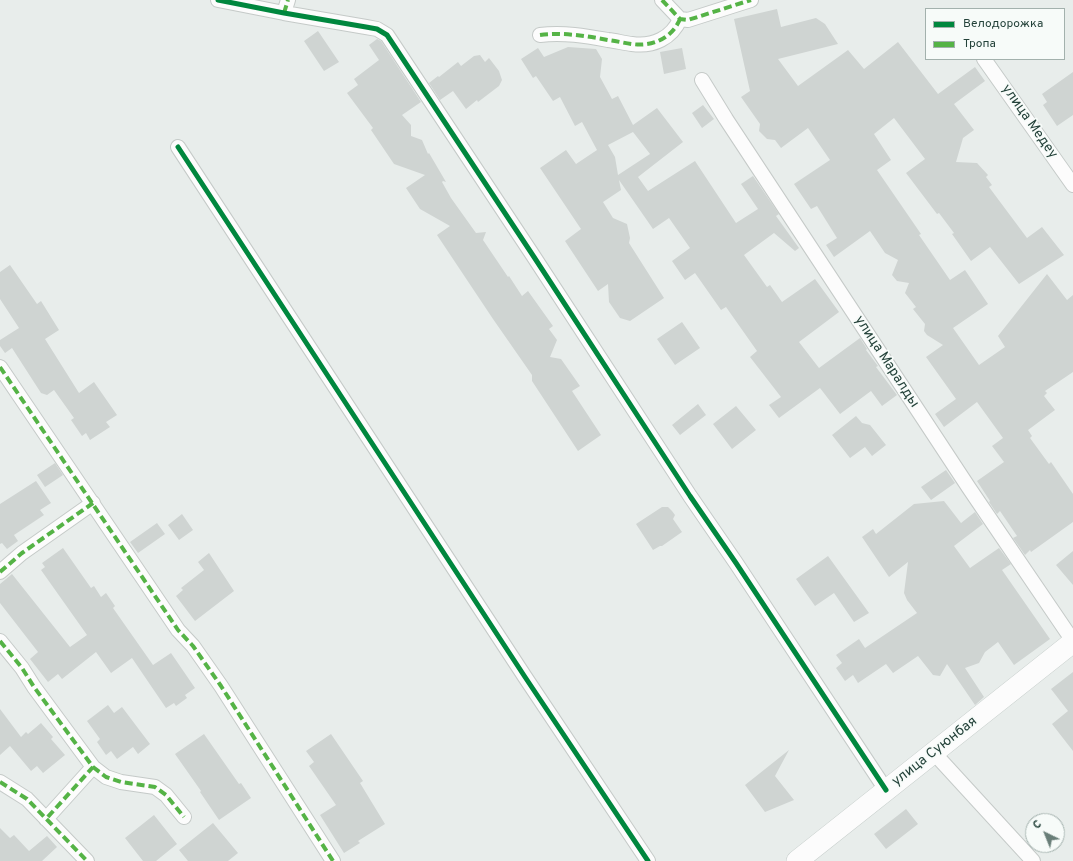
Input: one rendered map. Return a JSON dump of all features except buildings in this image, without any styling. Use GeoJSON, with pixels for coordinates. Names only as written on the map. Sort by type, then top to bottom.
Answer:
{"type":"FeatureCollection","features":[{"type":"Feature","properties":{"kind":"street"},"geometry":{"type":"LineString","coordinates":[[218,0],[286,7],[377,29],[387,35],[690,496],[886,790]]}},
{"type":"Feature","properties":{"kind":"street"},"geometry":{"type":"LineString","coordinates":[[662,0],[680,19],[688,20],[751,0]]}},
{"type":"Feature","properties":{"kind":"street"},"geometry":{"type":"LineString","coordinates":[[540,35],[555,33],[633,44],[648,44],[664,39],[676,29],[680,19]]}},
{"type":"Feature","properties":{"kind":"street","name":"улица Медеу"},"geometry":{"type":"LineString","coordinates":[[985,60],[1073,185]]}},
{"type":"Feature","properties":{"kind":"street","name":"улица Маралды"},"geometry":{"type":"LineString","coordinates":[[702,80],[726,119],[957,469],[1073,641]]}},
{"type":"Feature","properties":{"kind":"street"},"geometry":{"type":"LineString","coordinates":[[178,147],[648,861]]}},
{"type":"Feature","properties":{"kind":"street"},"geometry":{"type":"LineString","coordinates":[[2,373],[93,503],[178,630],[193,646],[221,686],[333,861]]}},
{"type":"Feature","properties":{"kind":"street"},"geometry":{"type":"LineString","coordinates":[[0,572],[22,553],[93,503]]}},
{"type":"Feature","properties":{"kind":"street"},"geometry":{"type":"LineString","coordinates":[[0,641],[22,668],[34,687],[93,767],[106,777],[121,782],[155,787],[166,795],[184,817]]}},
{"type":"Feature","properties":{"kind":"street","name":"улица Суюнбая"},"geometry":{"type":"LineString","coordinates":[[808,858],[886,790],[1073,641]]}},
{"type":"Feature","properties":{"kind":"street"},"geometry":{"type":"LineString","coordinates":[[934,752],[1033,861]]}},
{"type":"Feature","properties":{"kind":"street"},"geometry":{"type":"LineString","coordinates":[[46,819],[93,767]]}},
{"type":"Feature","properties":{"kind":"street"},"geometry":{"type":"LineString","coordinates":[[0,782],[27,799],[87,861]]}},
{"type":"Feature","properties":{"kind":"marked path"},"geometry":{"type":"LineString","coordinates":[[284,13],[288,0]]}},
{"type":"Feature","properties":{"kind":"marked path"},"geometry":{"type":"LineString","coordinates":[[662,0],[680,19],[688,20],[751,0]]}},
{"type":"Feature","properties":{"kind":"marked path"},"geometry":{"type":"LineString","coordinates":[[540,35],[574,35],[640,45],[661,40],[677,26],[680,19]]}},
{"type":"Feature","properties":{"kind":"marked path"},"geometry":{"type":"LineString","coordinates":[[0,367],[178,630],[193,646],[221,686],[333,861]]}},
{"type":"Feature","properties":{"kind":"marked path"},"geometry":{"type":"LineString","coordinates":[[0,572],[22,553],[93,503]]}},
{"type":"Feature","properties":{"kind":"marked path"},"geometry":{"type":"LineString","coordinates":[[0,641],[22,668],[34,687],[93,767],[46,819]]}},
{"type":"Feature","properties":{"kind":"marked path"},"geometry":{"type":"LineString","coordinates":[[93,767],[106,777],[121,782],[155,787],[166,795],[184,817]]}},
{"type":"Feature","properties":{"kind":"marked path"},"geometry":{"type":"LineString","coordinates":[[0,782],[27,799],[87,861]]}},
{"type":"Feature","properties":{"kind":"cycle path"},"geometry":{"type":"LineString","coordinates":[[218,0],[377,29],[387,35],[690,496],[886,790]]}},
{"type":"Feature","properties":{"kind":"cycle path"},"geometry":{"type":"LineString","coordinates":[[178,147],[525,677],[648,861]]}}]}
